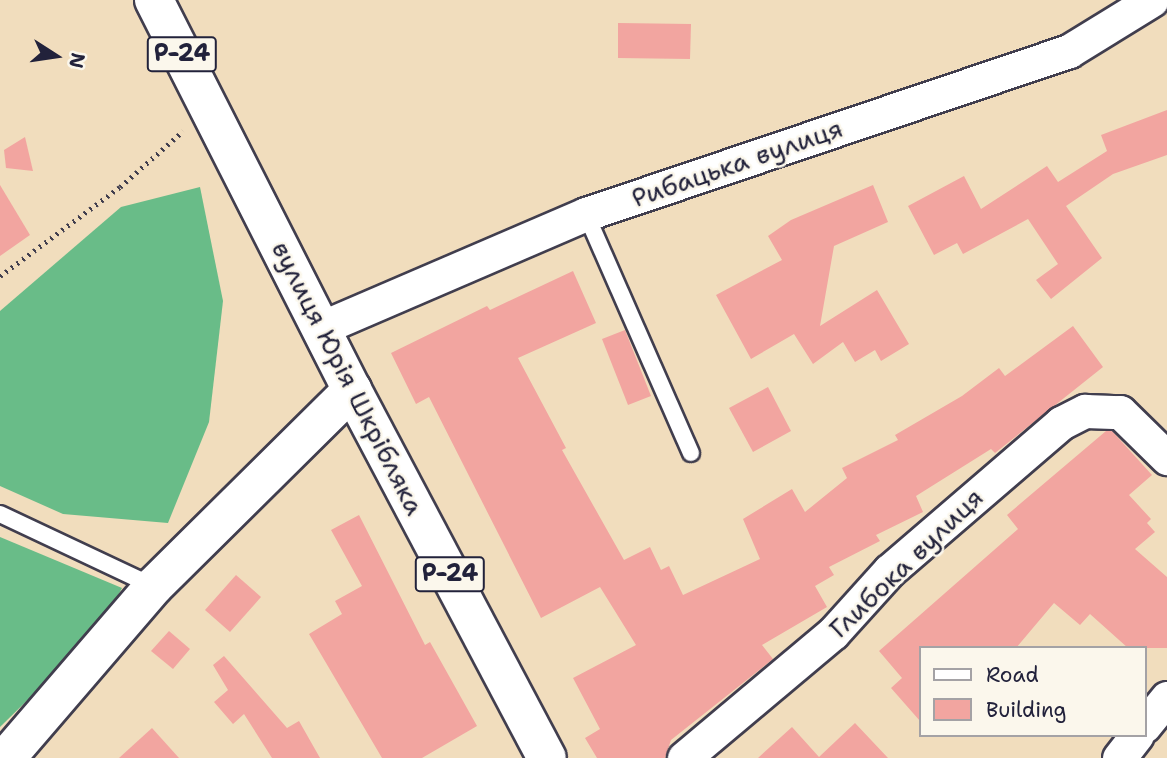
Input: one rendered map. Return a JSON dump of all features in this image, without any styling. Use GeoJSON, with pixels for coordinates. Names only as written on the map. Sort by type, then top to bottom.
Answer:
{"type":"FeatureCollection","features":[{"type":"Feature","properties":{"kind":"main road","name":"Р-24"},"geometry":{"type":"LineString","coordinates":[[153,0],[210,107]]}},
{"type":"Feature","properties":{"kind":"main road","name":"вулиця Юрія Шкрібляка"},"geometry":{"type":"LineString","coordinates":[[210,107],[352,390],[547,758]]}},
{"type":"Feature","properties":{"kind":"main road"},"geometry":{"type":"LineString","coordinates":[[6,758],[154,586],[352,390]]}},
{"type":"Feature","properties":{"kind":"street","name":"Рибацька вулиця"},"geometry":{"type":"LineString","coordinates":[[321,328],[586,214],[1069,51],[1152,0]]}},
{"type":"Feature","properties":{"kind":"street","name":"Глибока вулиця"},"geometry":{"type":"LineString","coordinates":[[684,758],[833,633],[889,571],[1061,423],[1085,411],[1120,412],[1167,458]]}},
{"type":"Feature","properties":{"kind":"street"},"geometry":{"type":"LineString","coordinates":[[1146,724],[1167,698]]}},
{"type":"Feature","properties":{"kind":"street"},"geometry":{"type":"LineString","coordinates":[[1119,758],[1135,737]]}},
{"type":"Feature","properties":{"kind":"lane"},"geometry":{"type":"LineString","coordinates":[[586,214],[691,453]]}},
{"type":"Feature","properties":{"kind":"lane"},"geometry":{"type":"LineString","coordinates":[[0,514],[154,586]]}},
{"type":"Feature","properties":{"kind":"path"},"geometry":{"type":"LineString","coordinates":[[0,276],[120,187],[210,107]]}},
{"type":"Feature","properties":{"kind":"green space"},"geometry":{"type":"Polygon","coordinates":[[[200,187],[223,301],[209,422],[168,523],[63,514],[0,486],[0,311],[121,207],[200,187]]]}},
{"type":"Feature","properties":{"kind":"green space"},"geometry":{"type":"Polygon","coordinates":[[[0,537],[122,588],[100,629],[0,727],[0,537]]]}},
{"type":"Feature","properties":{"kind":"building"},"geometry":{"type":"Polygon","coordinates":[[[618,23],[691,24],[690,59],[618,58],[618,23]]]}},
{"type":"Feature","properties":{"kind":"building"},"geometry":{"type":"Polygon","coordinates":[[[1167,110],[1167,155],[1113,174],[1066,206],[1102,258],[1051,299],[1036,280],[1058,264],[1028,219],[963,254],[957,243],[934,255],[908,206],[964,176],[981,209],[1047,166],[1058,182],[1107,151],[1101,135],[1167,110]]]}},
{"type":"Feature","properties":{"kind":"building"},"geometry":{"type":"Polygon","coordinates":[[[25,137],[33,171],[6,168],[4,150],[25,137]]]}},
{"type":"Feature","properties":{"kind":"building"},"geometry":{"type":"Polygon","coordinates":[[[0,185],[30,235],[0,256],[0,185]]]}},
{"type":"Feature","properties":{"kind":"building"},"geometry":{"type":"Polygon","coordinates":[[[873,185],[888,222],[834,246],[820,326],[877,290],[909,344],[881,361],[875,350],[855,362],[843,342],[813,364],[794,334],[751,359],[716,295],[782,260],[768,236],[791,220],[873,185]]]}},
{"type":"Feature","properties":{"kind":"building"},"geometry":{"type":"Polygon","coordinates":[[[573,271],[596,323],[518,358],[566,448],[562,450],[624,560],[650,547],[661,570],[669,566],[683,595],[760,559],[743,519],[792,489],[805,512],[847,478],[842,468],[898,440],[895,435],[962,396],[999,368],[1005,376],[1073,326],[1103,367],[995,453],[991,449],[916,496],[923,512],[876,535],[880,541],[829,567],[834,575],[815,586],[827,607],[762,645],[773,659],[671,740],[665,758],[597,758],[585,738],[600,729],[573,678],[636,645],[600,587],[541,618],[429,397],[416,404],[391,353],[487,306],[490,310],[573,271]]]}},
{"type":"Feature","properties":{"kind":"building"},"geometry":{"type":"Polygon","coordinates":[[[625,330],[651,396],[628,405],[602,339],[625,330]]]}},
{"type":"Feature","properties":{"kind":"building"},"geometry":{"type":"Polygon","coordinates":[[[768,387],[791,431],[753,452],[729,408],[768,387]]]}},
{"type":"Feature","properties":{"kind":"building"},"geometry":{"type":"Polygon","coordinates":[[[1106,431],[1112,431],[1152,475],[1129,495],[1151,519],[1147,523],[1155,532],[1135,549],[1167,577],[1167,648],[1126,646],[1090,614],[1080,625],[1054,603],[1018,646],[918,646],[918,719],[891,688],[902,678],[879,651],[1018,529],[1007,515],[1106,431]]]}},
{"type":"Feature","properties":{"kind":"building"},"geometry":{"type":"Polygon","coordinates":[[[359,515],[425,645],[430,642],[477,726],[422,758],[382,758],[309,634],[342,614],[335,601],[362,586],[331,530],[359,515]]]}},
{"type":"Feature","properties":{"kind":"building"},"geometry":{"type":"Polygon","coordinates":[[[236,575],[261,597],[230,632],[205,610],[236,575]]]}},
{"type":"Feature","properties":{"kind":"building"},"geometry":{"type":"Polygon","coordinates":[[[169,631],[190,649],[173,669],[151,651],[169,631]]]}},
{"type":"Feature","properties":{"kind":"building"},"geometry":{"type":"Polygon","coordinates":[[[224,656],[287,728],[299,721],[320,758],[272,758],[244,714],[233,724],[214,702],[228,690],[213,665],[224,656]]]}},
{"type":"Feature","properties":{"kind":"building"},"geometry":{"type":"Polygon","coordinates":[[[855,723],[888,758],[758,758],[792,727],[819,757],[855,723]]]}},
{"type":"Feature","properties":{"kind":"building"},"geometry":{"type":"Polygon","coordinates":[[[152,728],[179,758],[119,758],[152,728]]]}}]}
